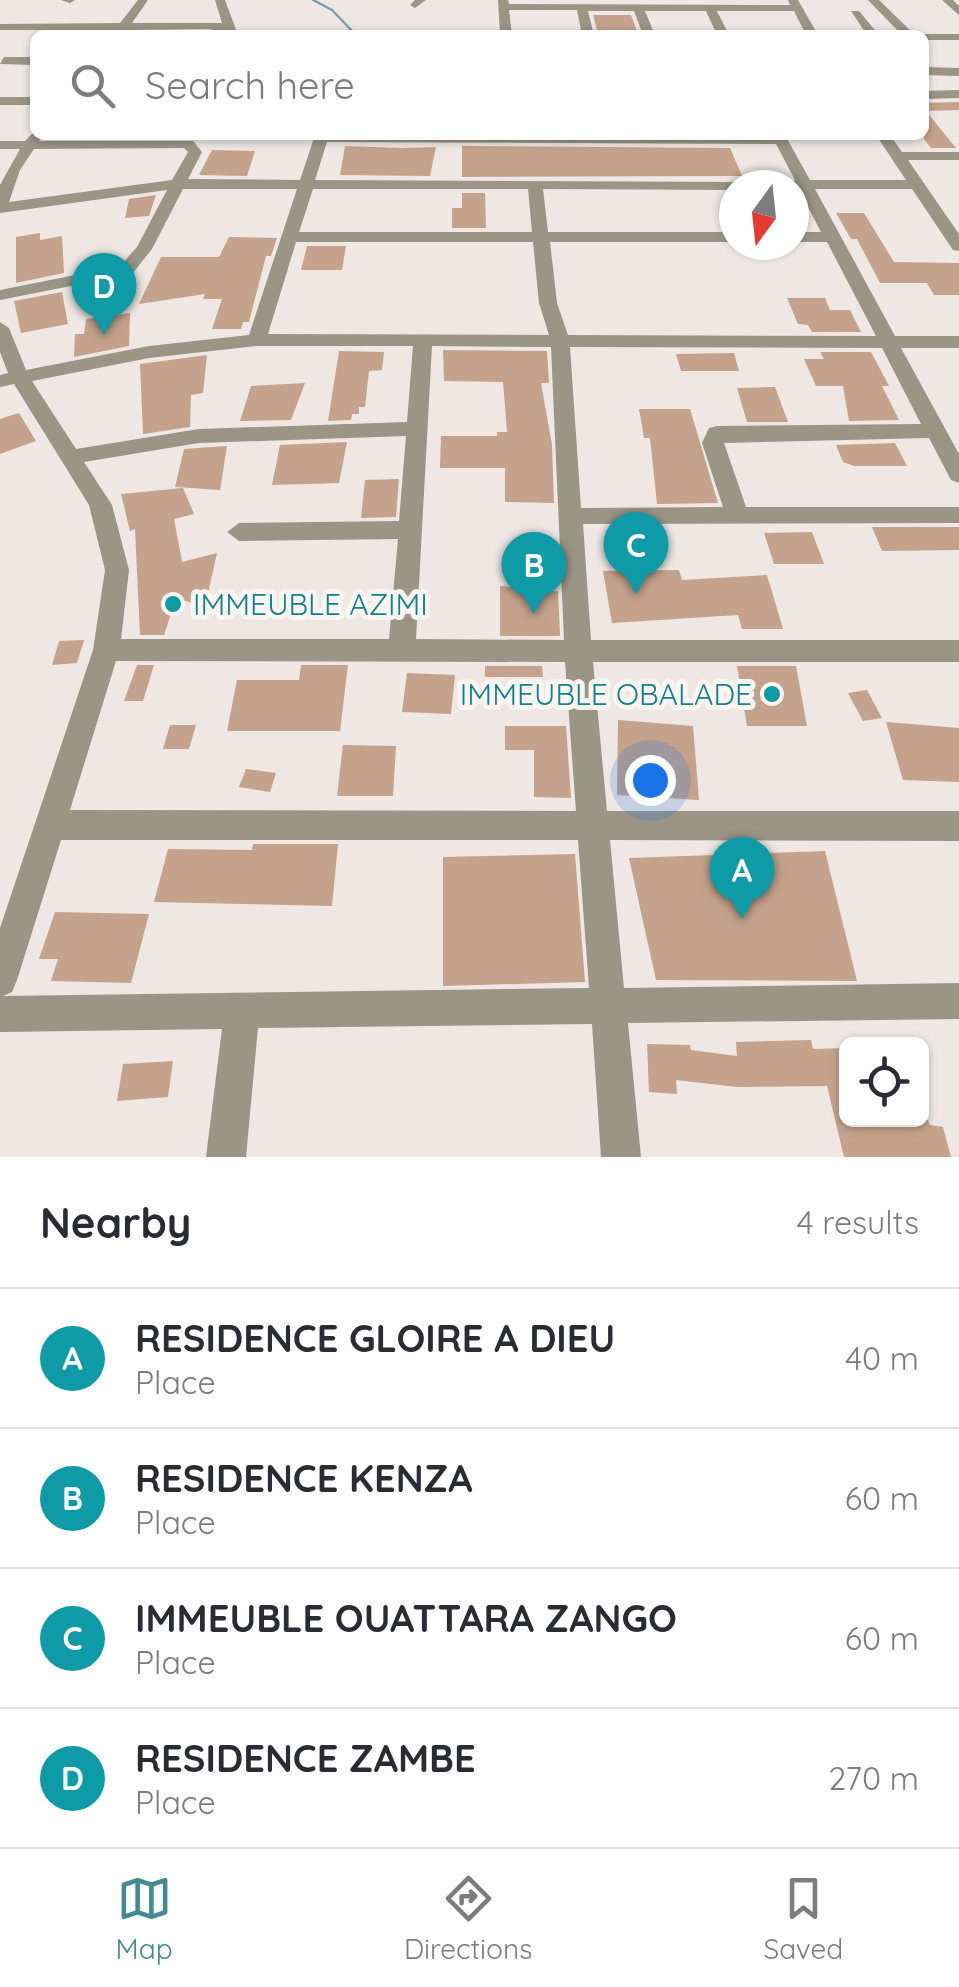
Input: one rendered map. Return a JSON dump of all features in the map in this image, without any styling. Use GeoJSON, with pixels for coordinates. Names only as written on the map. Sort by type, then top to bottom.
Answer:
{"type":"FeatureCollection","features":[{"type":"Feature","properties":{"kind":"street"},"geometry":{"type":"LineString","coordinates":[[0,27],[120,30],[143,0]]}},
{"type":"Feature","properties":{"kind":"street"},"geometry":{"type":"LineString","coordinates":[[220,0],[230,30]]}},
{"type":"Feature","properties":{"kind":"street"},"geometry":{"type":"LineString","coordinates":[[873,0],[904,30]]}},
{"type":"Feature","properties":{"kind":"street"},"geometry":{"type":"LineString","coordinates":[[947,0],[959,12]]}},
{"type":"Feature","properties":{"kind":"street"},"geometry":{"type":"LineString","coordinates":[[506,30],[504,3],[638,8],[795,4],[809,30]]}},
{"type":"Feature","properties":{"kind":"street"},"geometry":{"type":"LineString","coordinates":[[582,7],[587,30]]}},
{"type":"Feature","properties":{"kind":"street"},"geometry":{"type":"LineString","coordinates":[[638,8],[648,30]]}},
{"type":"Feature","properties":{"kind":"street"},"geometry":{"type":"LineString","coordinates":[[710,8],[721,30]]}},
{"type":"Feature","properties":{"kind":"street"},"geometry":{"type":"LineString","coordinates":[[854,13],[869,30]]}},
{"type":"Feature","properties":{"kind":"street"},"geometry":{"type":"LineString","coordinates":[[929,37],[959,37]]}},
{"type":"Feature","properties":{"kind":"street"},"geometry":{"type":"LineString","coordinates":[[1,63],[30,61]]}},
{"type":"Feature","properties":{"kind":"street"},"geometry":{"type":"LineString","coordinates":[[929,72],[959,72]]}},
{"type":"Feature","properties":{"kind":"street"},"geometry":{"type":"LineString","coordinates":[[929,94],[959,94]]}},
{"type":"Feature","properties":{"kind":"street"},"geometry":{"type":"LineString","coordinates":[[0,101],[30,101]]}},
{"type":"Feature","properties":{"kind":"street"},"geometry":{"type":"LineString","coordinates":[[0,145],[31,140],[188,144],[195,152],[144,249],[126,270],[0,296]]}},
{"type":"Feature","properties":{"kind":"street"},"geometry":{"type":"LineString","coordinates":[[0,207],[31,140]]}},
{"type":"Feature","properties":{"kind":"street"},"geometry":{"type":"LineString","coordinates":[[257,340],[320,140]]}},
{"type":"Feature","properties":{"kind":"street"},"geometry":{"type":"LineString","coordinates":[[780,140],[793,170]]}},
{"type":"Feature","properties":{"kind":"street"},"geometry":{"type":"LineString","coordinates":[[886,140],[959,246]]}},
{"type":"Feature","properties":{"kind":"street"},"geometry":{"type":"LineString","coordinates":[[897,156],[959,156]]}},
{"type":"Feature","properties":{"kind":"street"},"geometry":{"type":"LineString","coordinates":[[0,207],[180,184],[719,185]]}},
{"type":"Feature","properties":{"kind":"street"},"geometry":{"type":"LineString","coordinates":[[809,185],[916,184]]}},
{"type":"Feature","properties":{"kind":"street"},"geometry":{"type":"LineString","coordinates":[[534,185],[548,303],[560,341],[574,516],[578,650],[612,1006],[621,1157]]}},
{"type":"Feature","properties":{"kind":"street"},"geometry":{"type":"LineString","coordinates":[[809,201],[959,475]]}},
{"type":"Feature","properties":{"kind":"street"},"geometry":{"type":"LineString","coordinates":[[930,204],[959,204]]}},
{"type":"Feature","properties":{"kind":"street"},"geometry":{"type":"LineString","coordinates":[[288,237],[719,237]]}},
{"type":"Feature","properties":{"kind":"street"},"geometry":{"type":"LineString","coordinates":[[809,237],[832,237]]}},
{"type":"Feature","properties":{"kind":"street"},"geometry":{"type":"LineString","coordinates":[[0,328],[9,379],[70,458],[100,505],[117,570],[106,650],[0,980]]}},
{"type":"Feature","properties":{"kind":"street"},"geometry":{"type":"LineString","coordinates":[[9,379],[149,352],[257,340],[959,342]]}},
{"type":"Feature","properties":{"kind":"street"},"geometry":{"type":"LineString","coordinates":[[402,650],[423,341]]}},
{"type":"Feature","properties":{"kind":"street"},"geometry":{"type":"LineString","coordinates":[[70,458],[127,444],[206,433],[417,429]]}},
{"type":"Feature","properties":{"kind":"street"},"geometry":{"type":"LineString","coordinates":[[737,515],[713,443],[717,433],[936,432]]}},
{"type":"Feature","properties":{"kind":"street"},"geometry":{"type":"LineString","coordinates":[[574,516],[959,515]]}},
{"type":"Feature","properties":{"kind":"street"},"geometry":{"type":"LineString","coordinates":[[239,532],[408,530]]}},
{"type":"Feature","properties":{"kind":"street"},"geometry":{"type":"LineString","coordinates":[[106,650],[959,651]]}},
{"type":"Feature","properties":{"kind":"street"},"geometry":{"type":"LineString","coordinates":[[50,824],[959,826]]}},
{"type":"Feature","properties":{"kind":"street"},"geometry":{"type":"LineString","coordinates":[[0,1014],[959,1001]]}},
{"type":"Feature","properties":{"kind":"street"},"geometry":{"type":"LineString","coordinates":[[226,1157],[242,1011]]}},
{"type":"Feature","properties":{"kind":"building"},"geometry":{"type":"Polygon","coordinates":[[[593,15],[631,15],[637,30],[597,30],[593,15]]]}},
{"type":"Feature","properties":{"kind":"building"},"geometry":{"type":"Polygon","coordinates":[[[959,102],[959,110],[929,111],[929,103],[959,102]]]}},
{"type":"Feature","properties":{"kind":"building"},"geometry":{"type":"Polygon","coordinates":[[[929,115],[956,148],[931,148],[925,140],[929,140],[929,115]]]}},
{"type":"Feature","properties":{"kind":"building"},"geometry":{"type":"Polygon","coordinates":[[[345,146],[436,147],[430,176],[340,175],[345,146]]]}},
{"type":"Feature","properties":{"kind":"building"},"geometry":{"type":"Polygon","coordinates":[[[462,146],[730,148],[739,170],[719,170],[719,176],[462,177],[462,146]]]}},
{"type":"Feature","properties":{"kind":"building"},"geometry":{"type":"Polygon","coordinates":[[[212,150],[255,151],[247,176],[199,175],[212,150]]]}},
{"type":"Feature","properties":{"kind":"building"},"geometry":{"type":"Polygon","coordinates":[[[462,193],[485,193],[486,228],[452,228],[452,208],[462,208],[462,193]]]}},
{"type":"Feature","properties":{"kind":"building"},"geometry":{"type":"Polygon","coordinates":[[[156,195],[149,216],[125,218],[129,199],[156,195]]]}},
{"type":"Feature","properties":{"kind":"building"},"geometry":{"type":"Polygon","coordinates":[[[836,213],[864,213],[894,262],[959,263],[959,295],[934,295],[927,283],[880,283],[857,239],[851,239],[836,213]]]}},
{"type":"Feature","properties":{"kind":"building"},"geometry":{"type":"Polygon","coordinates":[[[40,233],[40,240],[62,236],[64,273],[16,283],[16,237],[40,233]]]}},
{"type":"Feature","properties":{"kind":"building"},"geometry":{"type":"Polygon","coordinates":[[[229,237],[277,238],[271,256],[266,256],[249,322],[243,322],[241,329],[212,329],[222,299],[203,299],[205,294],[139,304],[161,257],[219,257],[229,237]]]}},
{"type":"Feature","properties":{"kind":"building"},"geometry":{"type":"Polygon","coordinates":[[[307,246],[346,246],[342,270],[301,270],[307,246]]]}},
{"type":"Feature","properties":{"kind":"building"},"geometry":{"type":"Polygon","coordinates":[[[62,292],[68,324],[21,333],[14,301],[62,292]]]}},
{"type":"Feature","properties":{"kind":"building"},"geometry":{"type":"Polygon","coordinates":[[[787,298],[825,298],[830,310],[850,310],[861,332],[812,332],[808,325],[798,324],[787,298]]]}},
{"type":"Feature","properties":{"kind":"building"},"geometry":{"type":"Polygon","coordinates":[[[130,313],[129,346],[74,357],[75,334],[84,334],[86,319],[130,313]]]}},
{"type":"Feature","properties":{"kind":"building"},"geometry":{"type":"Polygon","coordinates":[[[443,350],[547,351],[549,383],[541,383],[552,445],[554,503],[505,502],[505,468],[440,468],[441,436],[497,436],[497,432],[507,432],[503,382],[444,381],[443,350]]]}},
{"type":"Feature","properties":{"kind":"building"},"geometry":{"type":"Polygon","coordinates":[[[339,351],[384,352],[382,370],[369,371],[365,407],[359,407],[359,414],[352,414],[351,420],[328,421],[339,351]]]}},
{"type":"Feature","properties":{"kind":"building"},"geometry":{"type":"Polygon","coordinates":[[[820,352],[871,352],[889,386],[882,386],[899,420],[849,421],[843,386],[816,386],[804,359],[824,359],[820,352]]]}},
{"type":"Feature","properties":{"kind":"building"},"geometry":{"type":"Polygon","coordinates":[[[734,353],[739,371],[681,371],[676,354],[734,353]]]}},
{"type":"Feature","properties":{"kind":"building"},"geometry":{"type":"Polygon","coordinates":[[[207,355],[203,393],[191,395],[190,427],[143,434],[140,364],[207,355]]]}},
{"type":"Feature","properties":{"kind":"building"},"geometry":{"type":"Polygon","coordinates":[[[305,383],[291,420],[240,421],[251,386],[305,383]]]}},
{"type":"Feature","properties":{"kind":"building"},"geometry":{"type":"Polygon","coordinates":[[[775,387],[788,422],[747,422],[737,388],[775,387]]]}},
{"type":"Feature","properties":{"kind":"building"},"geometry":{"type":"Polygon","coordinates":[[[639,409],[690,409],[718,503],[657,504],[650,438],[644,438],[639,409]]]}},
{"type":"Feature","properties":{"kind":"building"},"geometry":{"type":"Polygon","coordinates":[[[19,413],[36,441],[0,454],[0,419],[19,413]]]}},
{"type":"Feature","properties":{"kind":"building"},"geometry":{"type":"Polygon","coordinates":[[[347,442],[339,483],[272,485],[280,445],[347,442]]]}},
{"type":"Feature","properties":{"kind":"building"},"geometry":{"type":"Polygon","coordinates":[[[895,443],[907,466],[854,466],[843,462],[836,445],[895,443]]]}},
{"type":"Feature","properties":{"kind":"building"},"geometry":{"type":"Polygon","coordinates":[[[227,446],[220,490],[175,487],[184,449],[227,446]]]}},
{"type":"Feature","properties":{"kind":"building"},"geometry":{"type":"Polygon","coordinates":[[[399,479],[396,517],[361,518],[365,480],[399,479]]]}},
{"type":"Feature","properties":{"kind":"building"},"geometry":{"type":"Polygon","coordinates":[[[183,488],[194,514],[174,519],[182,562],[217,553],[205,607],[176,598],[164,635],[140,635],[135,529],[130,531],[121,494],[183,488]]]}},
{"type":"Feature","properties":{"kind":"building"},"geometry":{"type":"Polygon","coordinates":[[[872,527],[959,527],[959,550],[882,551],[872,527]]]}},
{"type":"Feature","properties":{"kind":"building"},"geometry":{"type":"Polygon","coordinates":[[[812,532],[824,564],[774,564],[764,533],[812,532]]]}},
{"type":"Feature","properties":{"kind":"building"},"geometry":{"type":"Polygon","coordinates":[[[679,570],[682,580],[767,575],[783,629],[742,629],[738,615],[612,623],[603,571],[679,570]]]}},
{"type":"Feature","properties":{"kind":"building"},"geometry":{"type":"Polygon","coordinates":[[[500,586],[558,591],[560,636],[500,636],[500,586]]]}},
{"type":"Feature","properties":{"kind":"building"},"geometry":{"type":"Polygon","coordinates":[[[84,640],[77,663],[52,665],[59,641],[84,640]]]}},
{"type":"Feature","properties":{"kind":"building"},"geometry":{"type":"Polygon","coordinates":[[[137,665],[154,665],[143,701],[124,701],[137,665]]]}},
{"type":"Feature","properties":{"kind":"building"},"geometry":{"type":"Polygon","coordinates":[[[301,665],[348,665],[340,731],[227,731],[237,680],[299,680],[301,665]]]}},
{"type":"Feature","properties":{"kind":"building"},"geometry":{"type":"Polygon","coordinates":[[[485,666],[542,666],[543,677],[485,677],[485,666]]]}},
{"type":"Feature","properties":{"kind":"building","name":"IMMEUBLE OBALADE"},"geometry":{"type":"Polygon","coordinates":[[[737,666],[796,666],[807,726],[747,726],[737,666]]]}},
{"type":"Feature","properties":{"kind":"building"},"geometry":{"type":"Polygon","coordinates":[[[407,673],[455,675],[451,714],[402,712],[407,673]]]}},
{"type":"Feature","properties":{"kind":"building"},"geometry":{"type":"Polygon","coordinates":[[[867,690],[882,718],[863,721],[848,693],[867,690]]]}},
{"type":"Feature","properties":{"kind":"building"},"geometry":{"type":"Polygon","coordinates":[[[618,720],[693,726],[699,800],[617,795],[618,720]]]}},
{"type":"Feature","properties":{"kind":"building"},"geometry":{"type":"Polygon","coordinates":[[[886,722],[959,728],[959,782],[903,780],[886,722]]]}},
{"type":"Feature","properties":{"kind":"building"},"geometry":{"type":"Polygon","coordinates":[[[170,725],[196,725],[189,749],[163,749],[170,725]]]}},
{"type":"Feature","properties":{"kind":"building"},"geometry":{"type":"Polygon","coordinates":[[[505,726],[566,726],[571,798],[534,797],[534,750],[505,750],[505,726]]]}},
{"type":"Feature","properties":{"kind":"building"},"geometry":{"type":"Polygon","coordinates":[[[343,745],[396,746],[393,796],[337,796],[343,745]]]}},
{"type":"Feature","properties":{"kind":"building"},"geometry":{"type":"Polygon","coordinates":[[[246,769],[276,773],[270,792],[239,787],[246,769]]]}},
{"type":"Feature","properties":{"kind":"building"},"geometry":{"type":"Polygon","coordinates":[[[253,844],[338,844],[332,906],[154,902],[168,849],[252,850],[253,844]]]}},
{"type":"Feature","properties":{"kind":"building"},"geometry":{"type":"Polygon","coordinates":[[[825,851],[857,981],[656,980],[629,858],[825,851]]]}},
{"type":"Feature","properties":{"kind":"building"},"geometry":{"type":"Polygon","coordinates":[[[575,854],[585,982],[443,986],[443,857],[575,854]]]}},
{"type":"Feature","properties":{"kind":"building"},"geometry":{"type":"Polygon","coordinates":[[[55,912],[149,914],[131,983],[51,981],[58,959],[39,959],[55,912]]]}},
{"type":"Feature","properties":{"kind":"building"},"geometry":{"type":"Polygon","coordinates":[[[811,1040],[813,1049],[839,1048],[839,1127],[929,1127],[929,1122],[943,1127],[951,1157],[844,1157],[827,1086],[737,1087],[676,1080],[677,1094],[649,1092],[647,1044],[690,1045],[691,1050],[737,1056],[736,1042],[811,1040]]]}},
{"type":"Feature","properties":{"kind":"building"},"geometry":{"type":"Polygon","coordinates":[[[173,1061],[168,1097],[117,1101],[123,1064],[173,1061]]]}},
{"type":"Feature","properties":{"kind":"waterway"},"geometry":{"type":"LineString","coordinates":[[313,0],[332,10],[351,30]]}},
{"type":"Feature","properties":{"kind":"place","name":"RESIDENCE ZAMBE"},"geometry":{"type":"Point","coordinates":[104,335]}},
{"type":"Feature","properties":{"kind":"place","name":"IMMEUBLE OUATTARA ZANGO"},"geometry":{"type":"Point","coordinates":[636,594]}},
{"type":"Feature","properties":{"kind":"place","name":"IMMEUBLE AZIMI"},"geometry":{"type":"Point","coordinates":[173,604]}},
{"type":"Feature","properties":{"kind":"place","name":"RESIDENCE KENZA"},"geometry":{"type":"Point","coordinates":[534,614]}},
{"type":"Feature","properties":{"kind":"place","name":"IMMEUBLE OBALADE"},"geometry":{"type":"Point","coordinates":[772,694]}},
{"type":"Feature","properties":{"kind":"place","name":"RESIDENCE GLOIRE A DIEU"},"geometry":{"type":"Point","coordinates":[742,919]}}]}
